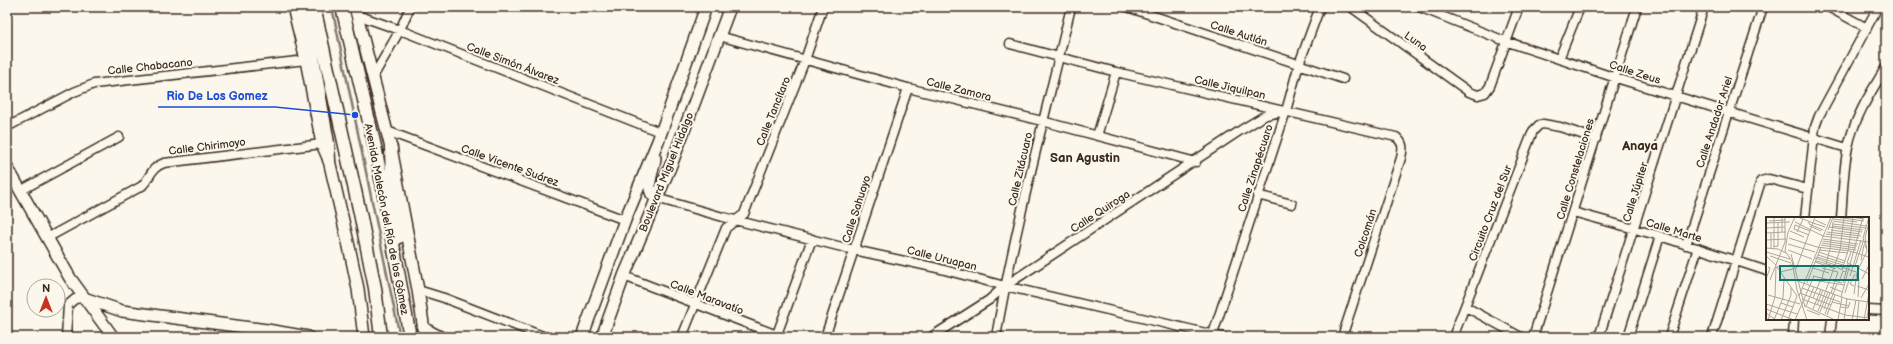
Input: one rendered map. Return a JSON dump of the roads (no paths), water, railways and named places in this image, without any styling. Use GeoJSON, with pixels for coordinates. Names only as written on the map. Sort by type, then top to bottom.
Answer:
{"type":"FeatureCollection","features":[{"type":"Feature","properties":{"kind":"main road"},"geometry":{"type":"LineString","coordinates":[[305,7],[314,36],[355,221],[365,240]]}},
{"type":"Feature","properties":{"kind":"main road"},"geometry":{"type":"LineString","coordinates":[[305,7],[327,136],[329,160]]}},
{"type":"Feature","properties":{"kind":"main road"},"geometry":{"type":"LineString","coordinates":[[314,7],[337,104],[375,288],[381,337]]}},
{"type":"Feature","properties":{"kind":"main road","name":"Avenida Malecón del Río de los Gómez"},"geometry":{"type":"LineString","coordinates":[[342,7],[376,151],[410,337]]}},
{"type":"Feature","properties":{"kind":"main road"},"geometry":{"type":"LineString","coordinates":[[391,148],[392,183],[399,233],[399,280]]}},
{"type":"Feature","properties":{"kind":"street"},"geometry":{"type":"LineString","coordinates":[[293,7],[306,60],[322,144],[329,160],[356,281],[364,337]]}},
{"type":"Feature","properties":{"kind":"street"},"geometry":{"type":"LineString","coordinates":[[373,77],[400,30],[410,7]]}},
{"type":"Feature","properties":{"kind":"street","name":"Boulevard Miguel Hidalgo"},"geometry":{"type":"LineString","coordinates":[[582,337],[625,220],[659,137],[706,7]]}},
{"type":"Feature","properties":{"kind":"street","name":"Boulevard Miguel Hidalgo"},"geometry":{"type":"LineString","coordinates":[[602,337],[624,276],[673,160],[730,7]]}},
{"type":"Feature","properties":{"kind":"street","name":"Calle Tancítaro"},"geometry":{"type":"LineString","coordinates":[[682,337],[726,228],[744,214],[805,60],[823,7]]}},
{"type":"Feature","properties":{"kind":"street","name":"Calle Zitácuaro"},"geometry":{"type":"LineString","coordinates":[[996,337],[1005,286],[1042,121],[1060,57],[1071,7]]}},
{"type":"Feature","properties":{"kind":"street","name":"Calle Autlán"},"geometry":{"type":"LineString","coordinates":[[1127,7],[1343,79]]}},
{"type":"Feature","properties":{"kind":"street","name":"Calle Zinapécuaro"},"geometry":{"type":"LineString","coordinates":[[1212,336],[1286,111],[1299,64],[1320,7]]}},
{"type":"Feature","properties":{"kind":"street","name":"Luna"},"geometry":{"type":"LineString","coordinates":[[1351,7],[1469,92],[1482,95],[1487,90],[1506,41]]}},
{"type":"Feature","properties":{"kind":"street","name":"Calle Zeus"},"geometry":{"type":"LineString","coordinates":[[1420,7],[1506,41],[1616,78],[1846,148]]}},
{"type":"Feature","properties":{"kind":"street"},"geometry":{"type":"LineString","coordinates":[[1506,41],[1519,7]]}},
{"type":"Feature","properties":{"kind":"street"},"geometry":{"type":"LineString","coordinates":[[1559,59],[1580,7]]}},
{"type":"Feature","properties":{"kind":"street","name":"Calle Constelaciones"},"geometry":{"type":"LineString","coordinates":[[1534,337],[1637,7]]}},
{"type":"Feature","properties":{"kind":"street","name":"Calle Júpiter"},"geometry":{"type":"LineString","coordinates":[[1599,337],[1635,229],[1675,96],[1704,7]]}},
{"type":"Feature","properties":{"kind":"street","name":"Calle Andador Ariel"},"geometry":{"type":"LineString","coordinates":[[1686,245],[1763,7]]}},
{"type":"Feature","properties":{"kind":"street"},"geometry":{"type":"LineString","coordinates":[[1828,7],[1867,28]]}},
{"type":"Feature","properties":{"kind":"street"},"geometry":{"type":"LineString","coordinates":[[1805,217],[1819,116],[1878,7]]}},
{"type":"Feature","properties":{"kind":"street","name":"Calle Simón Álvarez"},"geometry":{"type":"LineString","coordinates":[[356,11],[659,137]]}},
{"type":"Feature","properties":{"kind":"street","name":"Avenida Malecón del Río de los Gómez"},"geometry":{"type":"LineString","coordinates":[[356,11],[391,148],[418,290],[424,332]]}},
{"type":"Feature","properties":{"kind":"street","name":"Calle Zamora"},"geometry":{"type":"LineString","coordinates":[[718,36],[908,88],[1042,121],[1196,162]]}},
{"type":"Feature","properties":{"kind":"street","name":"Calle Jiquilpan"},"geometry":{"type":"LineString","coordinates":[[1010,44],[1116,72],[1396,137]]}},
{"type":"Feature","properties":{"kind":"street","name":"Calle Chabacano"},"geometry":{"type":"LineString","coordinates":[[7,127],[74,92],[94,84],[306,60]]}},
{"type":"Feature","properties":{"kind":"street"},"geometry":{"type":"LineString","coordinates":[[1841,217],[1846,148],[1866,100],[1886,67]]}},
{"type":"Feature","properties":{"kind":"street"},"geometry":{"type":"LineString","coordinates":[[1097,136],[1116,72]]}},
{"type":"Feature","properties":{"kind":"street","name":"Calle Sahuayo"},"geometry":{"type":"LineString","coordinates":[[825,337],[908,88]]}},
{"type":"Feature","properties":{"kind":"street","name":"Calle Quiroga"},"geometry":{"type":"LineString","coordinates":[[931,337],[989,300],[1005,286],[1196,162],[1256,121],[1272,113],[1286,111]]}},
{"type":"Feature","properties":{"kind":"street","name":"Circuito Cruz del Sur"},"geometry":{"type":"LineString","coordinates":[[1453,337],[1466,307],[1533,131],[1538,125],[1547,124],[1596,139]]}},
{"type":"Feature","properties":{"kind":"street","name":"Calle Vicente Suárez"},"geometry":{"type":"LineString","coordinates":[[387,131],[625,220]]}},
{"type":"Feature","properties":{"kind":"street"},"geometry":{"type":"LineString","coordinates":[[20,191],[119,137]]}},
{"type":"Feature","properties":{"kind":"street"},"geometry":{"type":"LineString","coordinates":[[656,198],[651,193],[649,188],[659,137]]}},
{"type":"Feature","properties":{"kind":"street","name":"Colcomán"},"geometry":{"type":"LineString","coordinates":[[1342,337],[1402,158],[1403,146],[1401,141],[1396,137]]}},
{"type":"Feature","properties":{"kind":"street","name":"Calle Chirimoyo"},"geometry":{"type":"LineString","coordinates":[[47,238],[142,186],[155,166],[164,163],[322,144]]}},
{"type":"Feature","properties":{"kind":"street"},"geometry":{"type":"LineString","coordinates":[[7,167],[70,278],[113,337]]}},
{"type":"Feature","properties":{"kind":"street"},"geometry":{"type":"LineString","coordinates":[[1712,337],[1761,181],[1769,179],[1808,189]]}},
{"type":"Feature","properties":{"kind":"street"},"geometry":{"type":"LineString","coordinates":[[1257,196],[1292,204]]}},
{"type":"Feature","properties":{"kind":"street","name":"Calle Uruapan"},"geometry":{"type":"LineString","coordinates":[[656,198],[854,250],[1084,303],[1212,336],[1223,337]]}},
{"type":"Feature","properties":{"kind":"street","name":"Calle Marte"},"geometry":{"type":"LineString","coordinates":[[1573,212],[1660,236],[1766,271]]}},
{"type":"Feature","properties":{"kind":"street"},"geometry":{"type":"LineString","coordinates":[[1628,337],[1660,236]]}},
{"type":"Feature","properties":{"kind":"street"},"geometry":{"type":"LineString","coordinates":[[778,336],[812,239]]}},
{"type":"Feature","properties":{"kind":"street"},"geometry":{"type":"LineString","coordinates":[[1669,337],[1698,248]]}},
{"type":"Feature","properties":{"kind":"street","name":"Calle Maravatío"},"geometry":{"type":"LineString","coordinates":[[624,276],[778,336]]}},
{"type":"Feature","properties":{"kind":"street"},"geometry":{"type":"LineString","coordinates":[[418,290],[444,298],[545,337]]}},
{"type":"Feature","properties":{"kind":"street"},"geometry":{"type":"LineString","coordinates":[[66,337],[68,305],[75,299],[84,298],[122,310],[308,337]]}},
{"type":"Feature","properties":{"kind":"street"},"geometry":{"type":"LineString","coordinates":[[1466,307],[1521,337]]}},
{"type":"Feature","properties":{"kind":"street"},"geometry":{"type":"LineString","coordinates":[[1869,310],[1886,311]]}},
{"type":"Feature","properties":{"kind":"street"},"geometry":{"type":"LineString","coordinates":[[1793,337],[1794,320]]}},
{"type":"Feature","properties":{"kind":"street"},"geometry":{"type":"LineString","coordinates":[[1830,337],[1832,320]]}},
{"type":"Feature","properties":{"kind":"street"},"geometry":{"type":"LineString","coordinates":[[424,332],[440,337]]}},
{"type":"Feature","properties":{"kind":"waterway"},"geometry":{"type":"LineString","coordinates":[[332,7],[400,337]]}},
{"type":"Feature","properties":{"kind":"place","name":"Rio De Los Gomez"},"geometry":{"type":"Point","coordinates":[355,115]}},
{"type":"Feature","properties":{"kind":"district","name":"Anaya"},"geometry":{"type":"Point","coordinates":[1640,145]}},
{"type":"Feature","properties":{"kind":"district","name":"San Agustin"},"geometry":{"type":"Point","coordinates":[1085,157]}}]}
